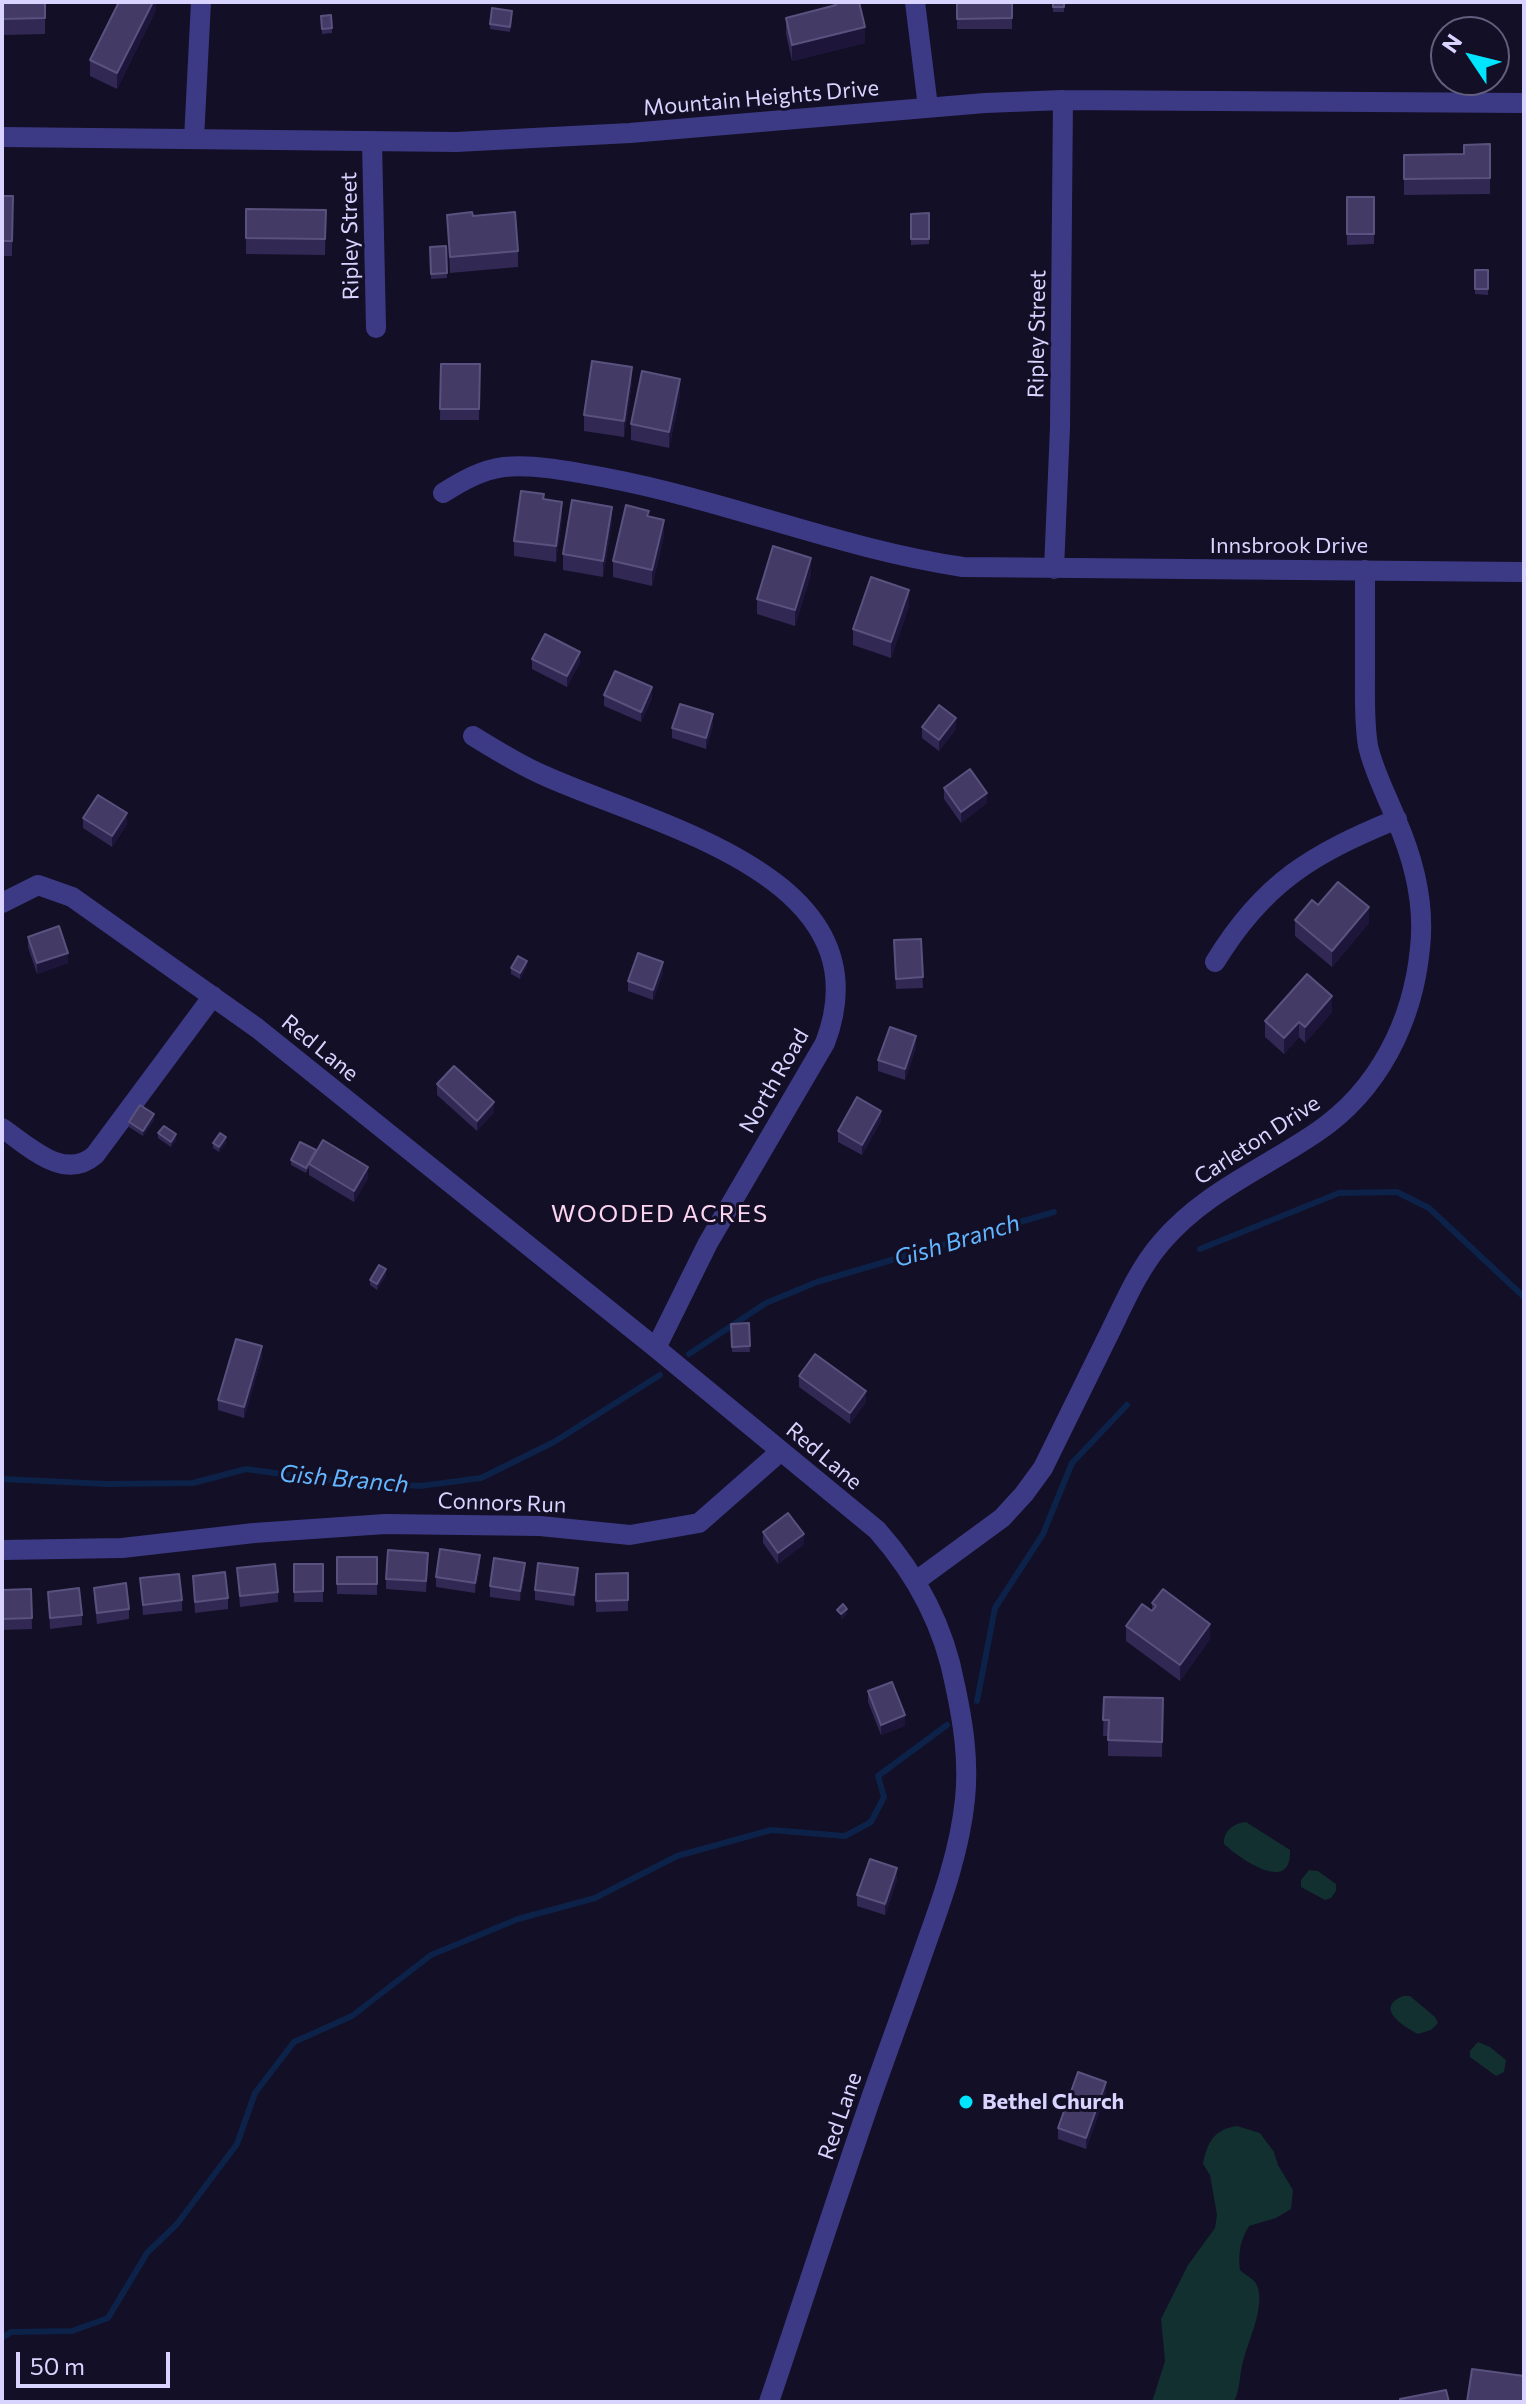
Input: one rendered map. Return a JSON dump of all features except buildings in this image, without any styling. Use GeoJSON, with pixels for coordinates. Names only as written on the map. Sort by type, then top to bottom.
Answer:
{"type":"FeatureCollection","features":[{"type":"Feature","properties":{"kind":"street"},"geometry":{"type":"LineString","coordinates":[[194,139],[201,2]]}},
{"type":"Feature","properties":{"kind":"street"},"geometry":{"type":"LineString","coordinates":[[915,2],[928,107]]}},
{"type":"Feature","properties":{"kind":"street","name":"Mountain Heights Drive"},"geometry":{"type":"LineString","coordinates":[[2,137],[456,142],[630,133],[928,107],[1063,100],[1524,103]]}},
{"type":"Feature","properties":{"kind":"street","name":"Ripley Street"},"geometry":{"type":"LineString","coordinates":[[1054,569],[1060,427],[1063,100]]}},
{"type":"Feature","properties":{"kind":"street","name":"Ripley Street"},"geometry":{"type":"LineString","coordinates":[[372,142],[376,328]]}},
{"type":"Feature","properties":{"kind":"street","name":"Innsbrook Drive"},"geometry":{"type":"LineString","coordinates":[[443,493],[463,480],[504,467],[572,472],[647,486],[913,559],[963,567],[1524,572]]}},
{"type":"Feature","properties":{"kind":"street","name":"Carleton Drive"},"geometry":{"type":"LineString","coordinates":[[916,1581],[1002,1518],[1043,1468],[1138,1275],[1159,1245],[1184,1218],[1213,1195],[1317,1132],[1339,1115],[1376,1073],[1394,1044],[1416,980],[1421,945],[1418,887],[1397,819],[1376,776],[1368,745],[1365,712],[1365,570]]}},
{"type":"Feature","properties":{"kind":"street","name":"North Road"},"geometry":{"type":"LineString","coordinates":[[473,736],[543,775],[715,845],[750,864],[785,891],[809,915],[832,955],[838,995],[834,1019],[825,1043],[708,1243],[656,1348]]}},
{"type":"Feature","properties":{"kind":"street"},"geometry":{"type":"LineString","coordinates":[[1215,962],[1233,931],[1256,903],[1283,879],[1318,854],[1397,819]]}},
{"type":"Feature","properties":{"kind":"street","name":"Red Lane"},"geometry":{"type":"LineString","coordinates":[[2,903],[38,885],[72,897],[257,1028],[877,1530],[916,1581],[940,1631],[953,1671],[964,1727],[965,1799],[959,1840],[946,1889],[769,2402]]}},
{"type":"Feature","properties":{"kind":"street"},"geometry":{"type":"LineString","coordinates":[[2,1128],[56,1164],[76,1166],[88,1161],[213,996]]}},
{"type":"Feature","properties":{"kind":"street","name":"Connors Run"},"geometry":{"type":"LineString","coordinates":[[2,1550],[122,1548],[254,1533],[385,1524],[540,1526],[630,1535],[699,1523],[781,1451]]}},
{"type":"Feature","properties":{"kind":"green space"},"geometry":{"type":"Polygon","coordinates":[[[1246,1822],[1290,1850],[1288,1864],[1283,1870],[1263,1870],[1224,1844],[1230,1828],[1246,1822]]]}},
{"type":"Feature","properties":{"kind":"green space"},"geometry":{"type":"Polygon","coordinates":[[[1309,1870],[1318,1871],[1336,1884],[1331,1898],[1325,1900],[1301,1887],[1301,1880],[1309,1870]]]}},
{"type":"Feature","properties":{"kind":"green space"},"geometry":{"type":"Polygon","coordinates":[[[1403,1996],[1410,1996],[1438,2023],[1431,2030],[1418,2034],[1399,2022],[1391,2006],[1403,1996]]]}},
{"type":"Feature","properties":{"kind":"green space"},"geometry":{"type":"Polygon","coordinates":[[[1478,2042],[1506,2060],[1504,2072],[1496,2076],[1470,2057],[1470,2051],[1478,2042]]]}},
{"type":"Feature","properties":{"kind":"green space"},"geometry":{"type":"Polygon","coordinates":[[[1237,2126],[1260,2133],[1274,2152],[1293,2190],[1291,2209],[1276,2218],[1249,2226],[1242,2242],[1240,2270],[1255,2282],[1259,2309],[1236,2396],[1234,2402],[1152,2402],[1165,2361],[1161,2319],[1188,2265],[1215,2228],[1217,2215],[1210,2175],[1203,2164],[1207,2150],[1217,2134],[1237,2126]]]}},
{"type":"Feature","properties":{"kind":"waterway","name":"Gish Branch"},"geometry":{"type":"LineString","coordinates":[[1200,1249],[1339,1193],[1397,1192],[1429,1208],[1524,1297]]}},
{"type":"Feature","properties":{"kind":"waterway","name":"Gish Branch"},"geometry":{"type":"LineString","coordinates":[[689,1354],[766,1303],[817,1282],[1054,1212]]}},
{"type":"Feature","properties":{"kind":"waterway","name":"Gish Branch"},"geometry":{"type":"LineString","coordinates":[[2,1479],[107,1484],[193,1483],[246,1469],[319,1479],[420,1486],[481,1478],[554,1442],[660,1375]]}},
{"type":"Feature","properties":{"kind":"waterway"},"geometry":{"type":"LineString","coordinates":[[977,1701],[995,1608],[1043,1534],[1072,1463],[1127,1405]]}},
{"type":"Feature","properties":{"kind":"waterway"},"geometry":{"type":"LineString","coordinates":[[2,2338],[11,2332],[72,2331],[108,2318],[147,2253],[177,2224],[237,2144],[255,2093],[294,2042],[352,2016],[431,1955],[518,1919],[595,1898],[677,1856],[771,1830],[845,1836],[871,1822],[884,1797],[878,1776],[947,1725]]}},
{"type":"Feature","properties":{"kind":"place","name":"Bethel Church"},"geometry":{"type":"Point","coordinates":[966,2102]}},
{"type":"Feature","properties":{"kind":"district","name":"WOODED ACRES"},"geometry":{"type":"Point","coordinates":[660,1214]}}]}
